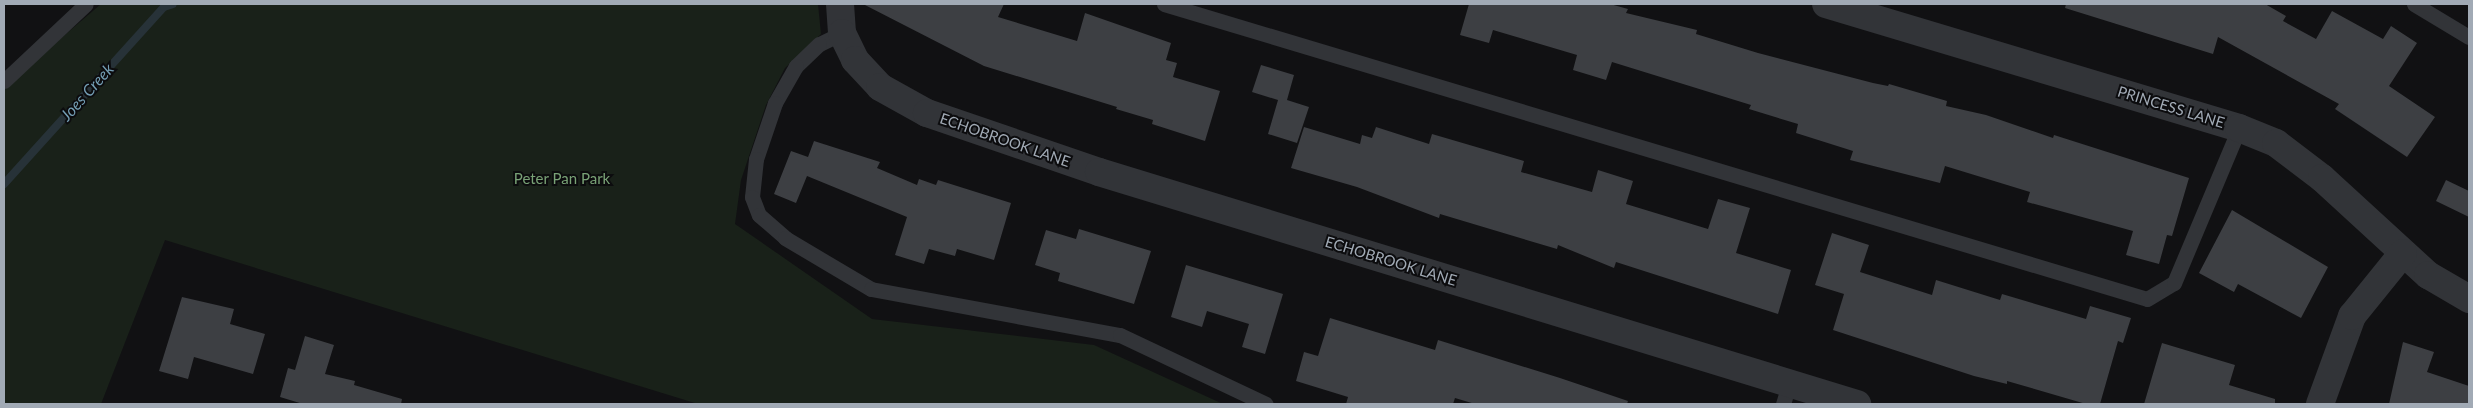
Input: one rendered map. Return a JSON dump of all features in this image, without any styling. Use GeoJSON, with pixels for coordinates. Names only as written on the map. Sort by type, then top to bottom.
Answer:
{"type":"FeatureCollection","features":[{"type":"Feature","properties":{"kind":"street"},"geometry":{"type":"LineString","coordinates":[[840,4],[842,33]]}},
{"type":"Feature","properties":{"kind":"street","name":"PRINCESS LANE"},"geometry":{"type":"LineString","coordinates":[[1826,4],[2239,128],[2276,143],[2322,178],[2428,275],[2469,298]]}},
{"type":"Feature","properties":{"kind":"street","name":"ECHOBROOK LANE"},"geometry":{"type":"LineString","coordinates":[[842,33],[855,60],[880,87],[927,113],[1099,172],[1786,394],[1857,404]]}},
{"type":"Feature","properties":{"kind":"street"},"geometry":{"type":"LineString","coordinates":[[2320,404],[2352,316],[2403,253]]}},
{"type":"Feature","properties":{"kind":"lane"},"geometry":{"type":"LineString","coordinates":[[4,81],[86,4]]}},
{"type":"Feature","properties":{"kind":"lane"},"geometry":{"type":"LineString","coordinates":[[1164,4],[2147,299],[2174,283],[2239,128]]}},
{"type":"Feature","properties":{"kind":"lane"},"geometry":{"type":"LineString","coordinates":[[2414,4],[2469,36]]}},
{"type":"Feature","properties":{"kind":"lane"},"geometry":{"type":"LineString","coordinates":[[842,33],[819,44],[796,66],[775,103],[756,159],[752,197],[759,215],[786,238],[871,289],[1120,335],[1154,354],[1266,404]]}},
{"type":"Feature","properties":{"kind":"green space","name":"Peter Pan Park"},"geometry":{"type":"Polygon","coordinates":[[[101,4],[818,4],[821,34],[785,68],[766,105],[741,180],[735,224],[872,319],[1094,345],[1223,404],[698,404],[165,240],[101,404],[4,404],[4,87],[101,4]]]}},
{"type":"Feature","properties":{"kind":"building"},"geometry":{"type":"Polygon","coordinates":[[[863,4],[1004,4],[998,17],[1077,41],[1085,13],[1171,43],[1166,60],[1177,63],[1173,77],[1220,91],[1205,141],[1152,124],[1153,120],[1116,109],[1117,107],[984,66],[863,4]]]}},
{"type":"Feature","properties":{"kind":"building"},"geometry":{"type":"Polygon","coordinates":[[[1469,4],[1610,4],[1628,9],[1626,13],[1697,30],[1696,34],[1758,53],[1873,83],[1888,86],[1889,84],[1947,101],[1946,106],[1986,115],[2053,138],[2054,135],[2189,178],[2172,236],[2167,235],[2159,264],[2126,255],[2133,231],[2027,202],[2030,192],[1945,166],[1940,183],[1850,160],[1853,151],[1796,133],[1798,124],[1749,109],[1751,105],[1612,62],[1606,80],[1573,70],[1577,55],[1493,30],[1489,43],[1460,35],[1469,4]]]}},
{"type":"Feature","properties":{"kind":"building"},"geometry":{"type":"Polygon","coordinates":[[[2066,4],[2265,4],[2286,16],[2283,21],[2316,39],[2332,11],[2383,39],[2391,26],[2417,43],[2389,86],[2435,117],[2407,157],[2335,109],[2339,104],[2218,37],[2213,54],[2065,8],[2066,4]]]}},
{"type":"Feature","properties":{"kind":"building"},"geometry":{"type":"Polygon","coordinates":[[[1261,65],[1294,75],[1287,100],[1309,107],[1297,143],[1268,134],[1278,100],[1252,92],[1261,65]]]}},
{"type":"Feature","properties":{"kind":"building"},"geometry":{"type":"Polygon","coordinates":[[[1304,127],[1360,144],[1362,135],[1372,138],[1376,127],[1429,144],[1432,134],[1524,161],[1521,172],[1592,192],[1598,170],[1633,181],[1626,204],[1708,229],[1718,199],[1750,208],[1736,253],[1791,270],[1778,314],[1616,262],[1614,268],[1558,245],[1557,249],[1440,214],[1439,218],[1357,187],[1291,168],[1304,127]]]}},
{"type":"Feature","properties":{"kind":"building"},"geometry":{"type":"Polygon","coordinates":[[[814,141],[880,162],[877,168],[917,185],[919,179],[936,185],[938,180],[1011,203],[994,260],[957,249],[955,256],[929,249],[924,264],[895,255],[907,217],[807,176],[796,203],[774,194],[791,151],[808,157],[814,141]]]}},
{"type":"Feature","properties":{"kind":"building"},"geometry":{"type":"Polygon","coordinates":[[[2446,180],[2469,191],[2469,217],[2436,201],[2446,180]]]}},
{"type":"Feature","properties":{"kind":"building"},"geometry":{"type":"Polygon","coordinates":[[[2232,210],[2328,267],[2301,318],[2238,284],[2234,292],[2199,273],[2232,210]]]}},
{"type":"Feature","properties":{"kind":"building"},"geometry":{"type":"Polygon","coordinates":[[[1079,229],[1151,251],[1134,304],[1058,281],[1060,273],[1035,265],[1046,230],[1076,239],[1079,229]]]}},
{"type":"Feature","properties":{"kind":"building"},"geometry":{"type":"Polygon","coordinates":[[[1832,233],[1869,245],[1860,272],[1932,295],[1936,280],[2000,300],[2002,294],[2086,319],[2090,306],[2131,318],[2123,343],[2118,341],[2100,404],[2086,404],[2007,381],[2007,384],[1974,376],[1833,330],[1844,294],[1815,285],[1832,233]]]}},
{"type":"Feature","properties":{"kind":"building"},"geometry":{"type":"Polygon","coordinates":[[[1186,265],[1283,294],[1265,354],[1242,347],[1249,324],[1207,311],[1202,327],[1171,317],[1186,265]]]}},
{"type":"Feature","properties":{"kind":"building"},"geometry":{"type":"Polygon","coordinates":[[[182,297],[234,309],[230,324],[265,334],[253,374],[194,357],[188,379],[159,371],[182,297]]]}},
{"type":"Feature","properties":{"kind":"building"},"geometry":{"type":"Polygon","coordinates":[[[1330,318],[1435,350],[1438,340],[1628,401],[1627,404],[1475,404],[1455,398],[1453,404],[1346,404],[1348,397],[1296,381],[1304,352],[1318,356],[1330,318]]]}},
{"type":"Feature","properties":{"kind":"building"},"geometry":{"type":"Polygon","coordinates":[[[305,336],[334,345],[325,374],[355,381],[354,385],[402,399],[401,404],[303,404],[280,397],[288,368],[295,370],[305,336]]]}},
{"type":"Feature","properties":{"kind":"building"},"geometry":{"type":"Polygon","coordinates":[[[2403,342],[2434,352],[2427,372],[2469,386],[2469,404],[2389,404],[2403,342]]]}},
{"type":"Feature","properties":{"kind":"building"},"geometry":{"type":"Polygon","coordinates":[[[2162,343],[2235,365],[2229,385],[2275,399],[2275,404],[2144,404],[2162,343]]]}},
{"type":"Feature","properties":{"kind":"waterway","name":"Joes Creek"},"geometry":{"type":"LineString","coordinates":[[4,184],[164,7],[173,4]]}}]}
